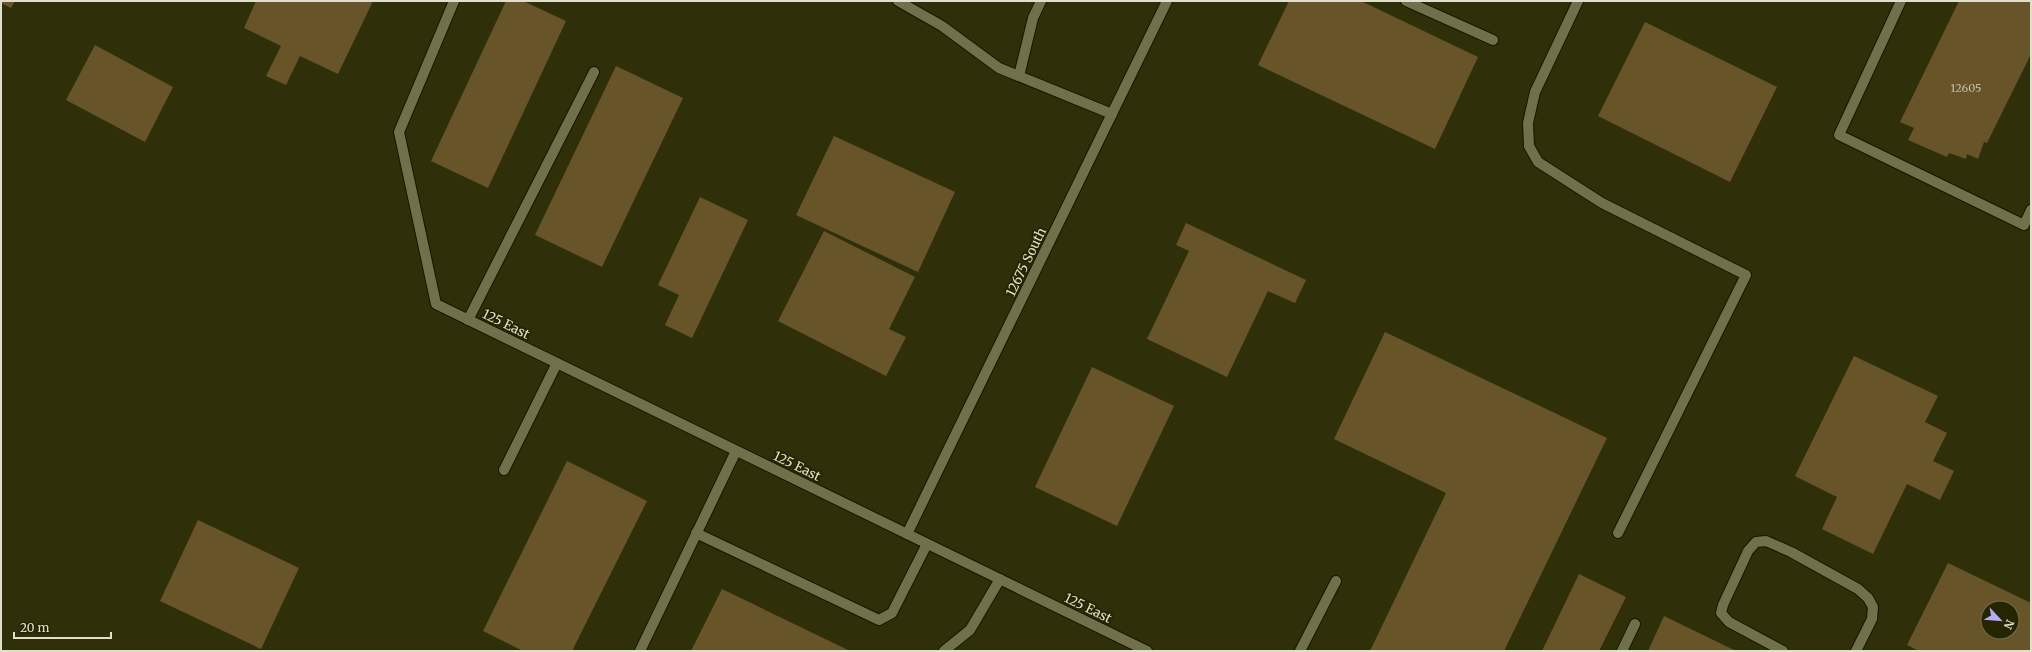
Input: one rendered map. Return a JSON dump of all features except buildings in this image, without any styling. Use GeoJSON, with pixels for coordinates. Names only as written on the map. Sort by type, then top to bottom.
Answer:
{"type":"FeatureCollection","features":[{"type":"Feature","properties":{"kind":"street","name":"125 East"},"geometry":{"type":"LineString","coordinates":[[454,1],[398,132],[436,304],[1147,651]]}},
{"type":"Feature","properties":{"kind":"street"},"geometry":{"type":"LineString","coordinates":[[898,1],[942,26],[999,68],[1112,114]]}},
{"type":"Feature","properties":{"kind":"street"},"geometry":{"type":"LineString","coordinates":[[1019,76],[1033,18],[1041,1]]}},
{"type":"Feature","properties":{"kind":"street","name":"12675 South"},"geometry":{"type":"LineString","coordinates":[[907,534],[1167,1]]}},
{"type":"Feature","properties":{"kind":"street"},"geometry":{"type":"LineString","coordinates":[[1406,1],[1493,40]]}},
{"type":"Feature","properties":{"kind":"street"},"geometry":{"type":"LineString","coordinates":[[1578,1],[1535,92],[1528,123],[1529,146],[1538,162],[1602,203],[1746,275],[1618,533]]}},
{"type":"Feature","properties":{"kind":"street"},"geometry":{"type":"LineString","coordinates":[[1901,1],[1839,135],[2024,225],[2031,210]]}},
{"type":"Feature","properties":{"kind":"street"},"geometry":{"type":"LineString","coordinates":[[468,320],[594,72]]}},
{"type":"Feature","properties":{"kind":"street"},"geometry":{"type":"LineString","coordinates":[[504,470],[557,363]]}},
{"type":"Feature","properties":{"kind":"street"},"geometry":{"type":"LineString","coordinates":[[640,651],[736,451]]}},
{"type":"Feature","properties":{"kind":"street"},"geometry":{"type":"LineString","coordinates":[[696,533],[879,620],[892,613],[927,544]]}},
{"type":"Feature","properties":{"kind":"street"},"geometry":{"type":"LineString","coordinates":[[1783,651],[1729,622],[1722,613],[1723,605],[1748,551],[1756,542],[1766,541],[1791,552],[1858,589],[1868,598],[1873,607],[1872,619],[1856,651]]}},
{"type":"Feature","properties":{"kind":"street"},"geometry":{"type":"LineString","coordinates":[[944,651],[970,630],[1000,580]]}},
{"type":"Feature","properties":{"kind":"street"},"geometry":{"type":"LineString","coordinates":[[1300,651],[1336,580]]}},
{"type":"Feature","properties":{"kind":"street"},"geometry":{"type":"LineString","coordinates":[[1622,651],[1635,624]]}}]}
